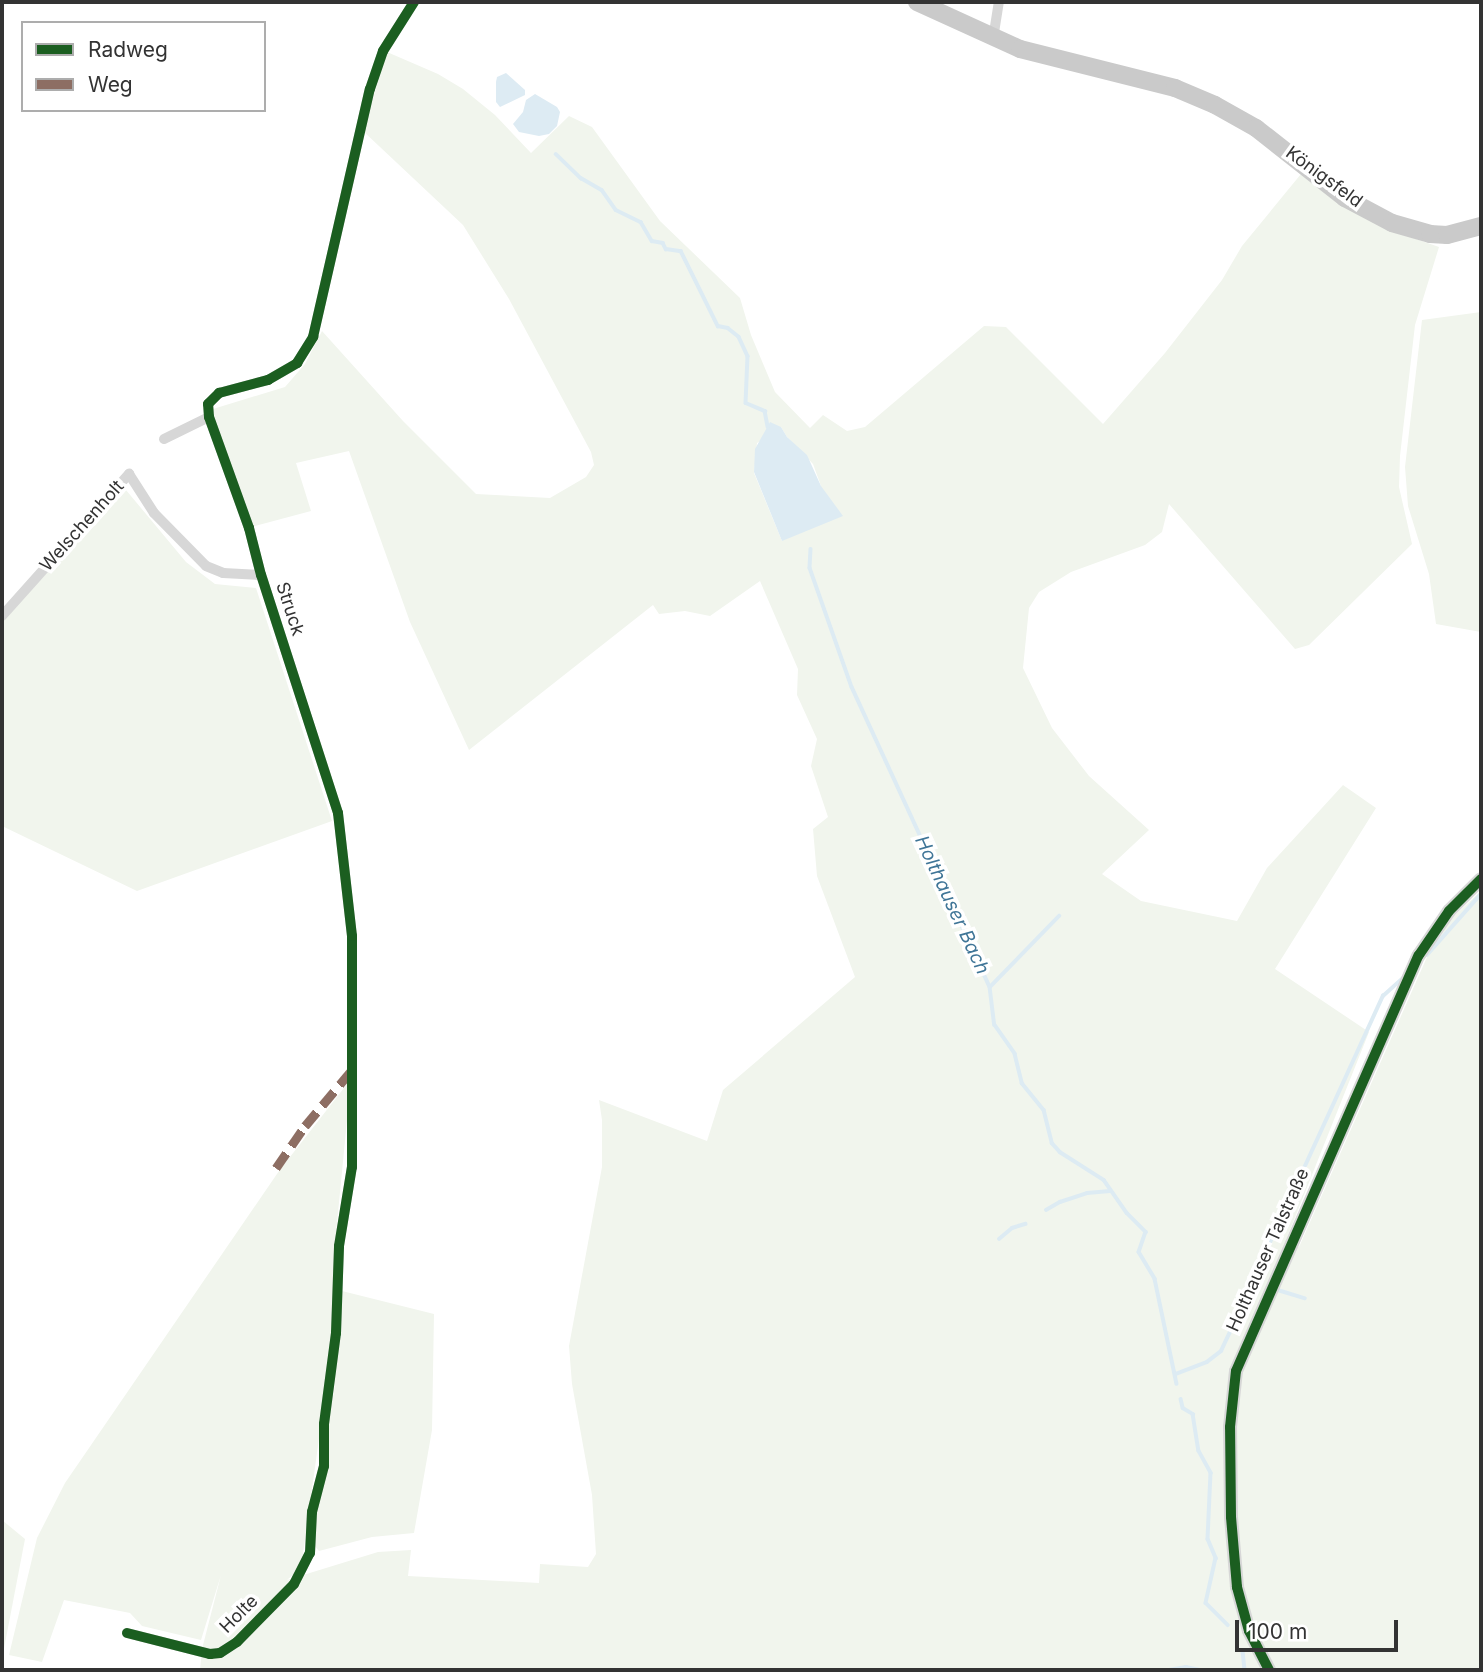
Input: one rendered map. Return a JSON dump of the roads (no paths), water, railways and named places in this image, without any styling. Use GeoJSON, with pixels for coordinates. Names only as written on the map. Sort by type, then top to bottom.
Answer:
{"type":"FeatureCollection","features":[{"type":"Feature","properties":{"kind":"main road","name":"Königsfeld"},"geometry":{"type":"LineString","coordinates":[[917,2],[993,39],[1051,58],[1175,88],[1240,117],[1345,198],[1392,223],[1430,234],[1447,235],[1481,226]]}},
{"type":"Feature","properties":{"kind":"street"},"geometry":{"type":"LineString","coordinates":[[164,439],[209,417],[208,404],[219,394],[278,375],[297,363],[313,337],[370,89],[383,51],[414,2]]}},
{"type":"Feature","properties":{"kind":"street"},"geometry":{"type":"LineString","coordinates":[[993,39],[999,2]]}},
{"type":"Feature","properties":{"kind":"street","name":"Struck"},"geometry":{"type":"LineString","coordinates":[[209,417],[249,528],[261,575],[338,813],[352,936],[352,1167],[339,1246],[336,1333],[324,1424],[324,1466],[312,1512],[310,1553]]}},
{"type":"Feature","properties":{"kind":"street","name":"Welschenholt"},"geometry":{"type":"LineString","coordinates":[[2,616],[129,474],[154,513],[206,566],[223,573],[261,575]]}},
{"type":"Feature","properties":{"kind":"street","name":"Holthauser Talstraße"},"geometry":{"type":"LineString","coordinates":[[1269,1670],[1241,1607],[1234,1566],[1230,1427],[1236,1371],[1419,955],[1449,911],[1481,879]]}},
{"type":"Feature","properties":{"kind":"street","name":"Holte"},"geometry":{"type":"LineString","coordinates":[[127,1633],[210,1654],[220,1653],[237,1642],[293,1584],[310,1553]]}},
{"type":"Feature","properties":{"kind":"waterway","name":"Holthauser Bach"},"geometry":{"type":"LineString","coordinates":[[556,154],[581,178],[602,190],[616,210],[641,222],[652,241],[663,243],[666,249],[681,251],[718,326],[728,328],[739,337],[748,356],[746,403],[765,411],[768,427]]}},
{"type":"Feature","properties":{"kind":"waterway","name":"Holthauser Bach"},"geometry":{"type":"LineString","coordinates":[[811,549],[810,568],[852,687],[990,987],[995,1025],[1015,1054],[1022,1083],[1044,1110],[1052,1143],[1060,1152],[1104,1180],[1127,1213],[1146,1232],[1139,1252],[1155,1279],[1177,1384]]}},
{"type":"Feature","properties":{"kind":"waterway"},"geometry":{"type":"LineString","coordinates":[[1427,955],[1481,894]]}},
{"type":"Feature","properties":{"kind":"waterway"},"geometry":{"type":"LineString","coordinates":[[990,987],[1059,916]]}},
{"type":"Feature","properties":{"kind":"waterway"},"geometry":{"type":"LineString","coordinates":[[1176,1374],[1207,1362],[1221,1351],[1247,1296],[1255,1293],[1251,1284],[1383,996],[1404,977]]}},
{"type":"Feature","properties":{"kind":"waterway"},"geometry":{"type":"LineString","coordinates":[[1046,1210],[1087,1193],[1110,1191]]}},
{"type":"Feature","properties":{"kind":"waterway"},"geometry":{"type":"LineString","coordinates":[[999,1239],[1012,1228],[1025,1224]]}},
{"type":"Feature","properties":{"kind":"waterway"},"geometry":{"type":"LineString","coordinates":[[1278,1290],[1305,1298]]}},
{"type":"Feature","properties":{"kind":"waterway","name":"Holthauser Bach"},"geometry":{"type":"LineString","coordinates":[[1181,1399],[1183,1408],[1193,1414],[1199,1451],[1211,1473],[1208,1539],[1216,1558],[1206,1603],[1228,1625]]}},
{"type":"Feature","properties":{"kind":"waterway","name":"Holthauser Bach"},"geometry":{"type":"LineString","coordinates":[[1243,1651],[1245,1670]]}},
{"type":"Feature","properties":{"kind":"waterway"},"geometry":{"type":"LineString","coordinates":[[1169,1670],[1186,1667],[1200,1670]]}}]}
